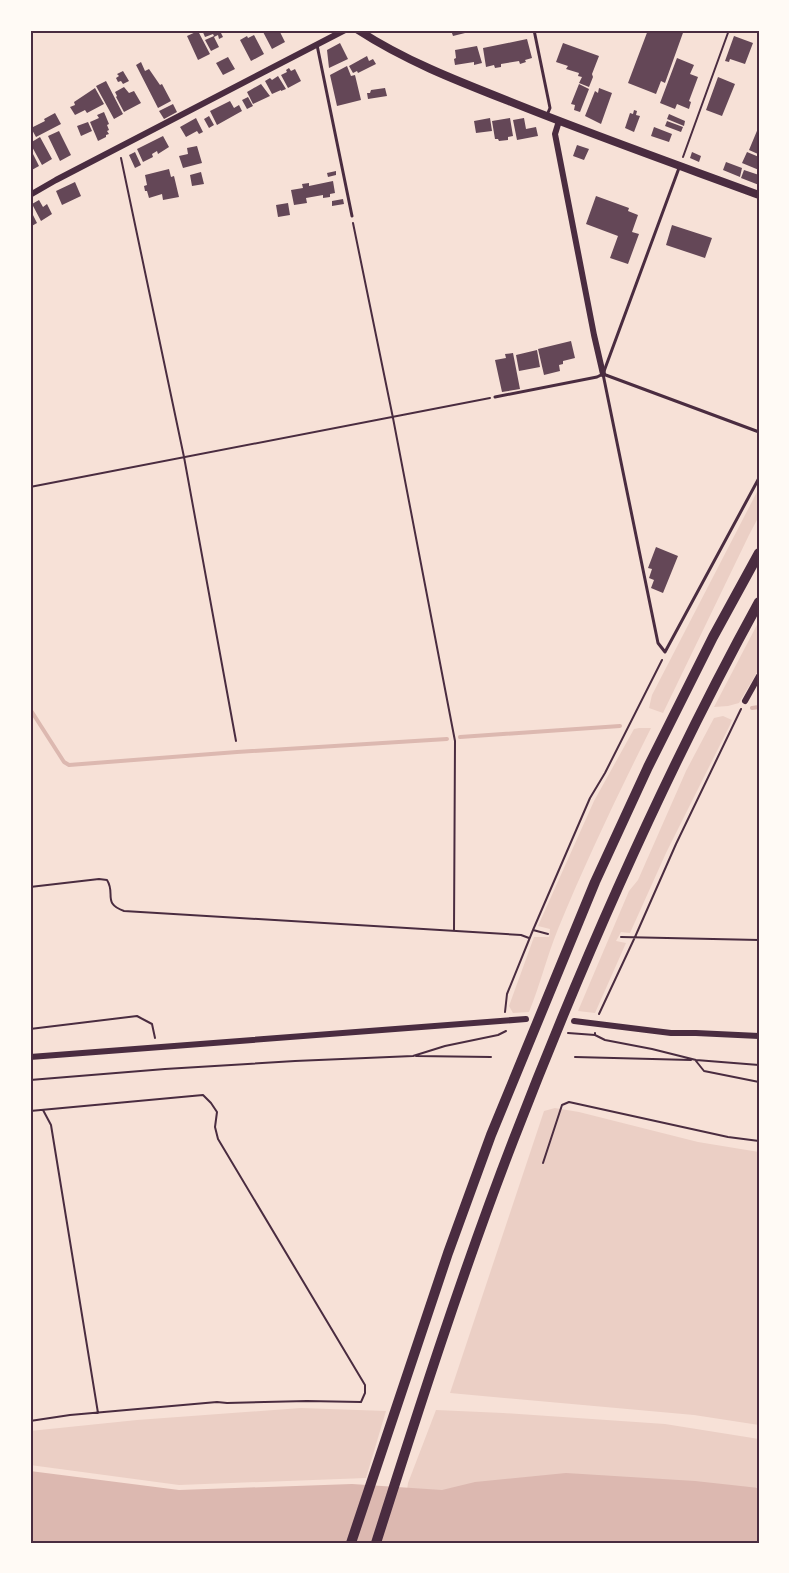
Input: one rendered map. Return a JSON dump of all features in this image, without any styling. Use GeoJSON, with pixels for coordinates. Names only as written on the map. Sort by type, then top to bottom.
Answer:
{"type":"FeatureCollection","features":[{"type":"Feature","properties":{"kind":"highway"},"geometry":{"type":"LineString","coordinates":[[351,1543],[448,1253],[491,1135],[595,882],[708,646],[759,553]]}},
{"type":"Feature","properties":{"kind":"highway"},"geometry":{"type":"LineString","coordinates":[[376,1543],[469,1263],[543,1068],[615,893],[676,762],[759,602]]}},
{"type":"Feature","properties":{"kind":"main road"},"geometry":{"type":"LineString","coordinates":[[357,30],[377,43],[440,74],[759,195]]}},
{"type":"Feature","properties":{"kind":"street"},"geometry":{"type":"LineString","coordinates":[[30,195],[345,30]]}},
{"type":"Feature","properties":{"kind":"street"},"geometry":{"type":"LineString","coordinates":[[559,121],[555,134],[603,374]]}},
{"type":"Feature","properties":{"kind":"street"},"geometry":{"type":"LineString","coordinates":[[745,701],[759,676]]}},
{"type":"Feature","properties":{"kind":"street"},"geometry":{"type":"LineString","coordinates":[[30,1057],[526,1018]]}},
{"type":"Feature","properties":{"kind":"street"},"geometry":{"type":"LineString","coordinates":[[574,1021],[671,1033],[759,1036]]}},
{"type":"Feature","properties":{"kind":"lane"},"geometry":{"type":"LineString","coordinates":[[534,30],[550,108],[546,116]]}},
{"type":"Feature","properties":{"kind":"lane"},"geometry":{"type":"LineString","coordinates":[[317,45],[352,216]]}},
{"type":"Feature","properties":{"kind":"lane"},"geometry":{"type":"LineString","coordinates":[[680,166],[603,374],[658,643],[665,652],[759,478]]}},
{"type":"Feature","properties":{"kind":"lane"},"geometry":{"type":"LineString","coordinates":[[495,397],[603,374],[759,432]]}},
{"type":"Feature","properties":{"kind":"path"},"geometry":{"type":"LineString","coordinates":[[680,166],[729,30]]}},
{"type":"Feature","properties":{"kind":"path"},"geometry":{"type":"LineString","coordinates":[[118,148],[184,457],[236,741]]}},
{"type":"Feature","properties":{"kind":"path"},"geometry":{"type":"LineString","coordinates":[[352,216],[455,741],[454,930]]}},
{"type":"Feature","properties":{"kind":"path"},"geometry":{"type":"LineString","coordinates":[[30,488],[495,397]]}},
{"type":"Feature","properties":{"kind":"path"},"geometry":{"type":"LineString","coordinates":[[506,1021],[504,1008],[507,994],[529,938],[590,798],[605,773],[665,652]]}},
{"type":"Feature","properties":{"kind":"path"},"geometry":{"type":"LineString","coordinates":[[595,1035],[593,1029],[604,1004],[676,844],[745,701]]}},
{"type":"Feature","properties":{"kind":"path"},"geometry":{"type":"LineString","coordinates":[[30,887],[99,879],[107,880],[111,886],[110,901],[115,908],[124,911],[454,930],[521,935],[529,938]]}},
{"type":"Feature","properties":{"kind":"path"},"geometry":{"type":"LineString","coordinates":[[533,930],[548,934]]}},
{"type":"Feature","properties":{"kind":"path"},"geometry":{"type":"LineString","coordinates":[[621,937],[759,940]]}},
{"type":"Feature","properties":{"kind":"path"},"geometry":{"type":"LineString","coordinates":[[30,1029],[137,1016],[152,1024],[156,1046]]}},
{"type":"Feature","properties":{"kind":"path"},"geometry":{"type":"LineString","coordinates":[[413,1056],[445,1046],[498,1035],[508,1030],[516,1020]]}},
{"type":"Feature","properties":{"kind":"path"},"geometry":{"type":"LineString","coordinates":[[568,1033],[595,1035],[605,1040],[652,1048],[696,1060],[704,1071],[759,1082]]}},
{"type":"Feature","properties":{"kind":"path"},"geometry":{"type":"LineString","coordinates":[[30,1080],[295,1061],[413,1056],[491,1057]]}},
{"type":"Feature","properties":{"kind":"path"},"geometry":{"type":"LineString","coordinates":[[575,1057],[696,1060],[759,1065]]}},
{"type":"Feature","properties":{"kind":"path"},"geometry":{"type":"LineString","coordinates":[[30,1111],[203,1095],[218,1112],[215,1127],[218,1139],[365,1385],[365,1393],[361,1402],[218,1402],[30,1421]]}},
{"type":"Feature","properties":{"kind":"path"},"geometry":{"type":"LineString","coordinates":[[543,1162],[562,1105],[569,1102],[728,1137],[759,1141]]}},
{"type":"Feature","properties":{"kind":"path"},"geometry":{"type":"LineString","coordinates":[[43,1110],[51,1125],[98,1413]]}},
{"type":"Feature","properties":{"kind":"shaded area"},"geometry":{"type":"Polygon","coordinates":[[[759,488],[759,516],[663,713],[649,708],[652,695],[759,488]]]}},
{"type":"Feature","properties":{"kind":"shaded area"},"geometry":{"type":"Polygon","coordinates":[[[759,621],[759,669],[739,703],[714,707],[759,621]]]}},
{"type":"Feature","properties":{"kind":"shaded area"},"geometry":{"type":"Polygon","coordinates":[[[723,716],[732,720],[730,725],[666,853],[630,933],[621,932],[616,941],[626,943],[595,1013],[578,1011],[629,891],[638,880],[686,771],[714,718],[723,716]]]}},
{"type":"Feature","properties":{"kind":"shaded area"},"geometry":{"type":"Polygon","coordinates":[[[651,728],[569,904],[554,939],[529,1012],[513,1013],[509,1006],[534,937],[549,937],[550,929],[538,926],[594,801],[634,729],[651,728]]]}},
{"type":"Feature","properties":{"kind":"shaded area"},"geometry":{"type":"Polygon","coordinates":[[[555,1108],[698,1142],[759,1152],[759,1425],[694,1415],[450,1393],[544,1111],[555,1108]]]}},
{"type":"Feature","properties":{"kind":"shaded area"},"geometry":{"type":"Polygon","coordinates":[[[301,1408],[386,1411],[366,1478],[179,1485],[30,1465],[30,1431],[137,1420],[301,1408]]]}},
{"type":"Feature","properties":{"kind":"shaded area"},"geometry":{"type":"Polygon","coordinates":[[[436,1410],[665,1424],[759,1439],[759,1486],[740,1498],[406,1497],[408,1483],[436,1410]]]}},
{"type":"Feature","properties":{"kind":"shaded area"},"geometry":{"type":"Polygon","coordinates":[[[30,1471],[179,1490],[352,1484],[442,1490],[475,1482],[566,1473],[695,1481],[759,1488],[759,1543],[30,1543],[30,1471]]]}},
{"type":"Feature","properties":{"kind":"building"},"geometry":{"type":"Polygon","coordinates":[[[202,30],[218,30],[221,33],[223,37],[219,39],[218,35],[214,37],[219,47],[211,51],[205,40],[214,36],[213,34],[205,37],[202,30]]]}},
{"type":"Feature","properties":{"kind":"building"},"geometry":{"type":"Polygon","coordinates":[[[262,30],[279,30],[285,42],[272,49],[262,30]]]}},
{"type":"Feature","properties":{"kind":"building"},"geometry":{"type":"Polygon","coordinates":[[[451,30],[473,30],[473,31],[453,36],[451,30]]]}},
{"type":"Feature","properties":{"kind":"building"},"geometry":{"type":"Polygon","coordinates":[[[648,30],[684,30],[665,83],[661,81],[656,94],[628,83],[648,30]]]}},
{"type":"Feature","properties":{"kind":"building"},"geometry":{"type":"Polygon","coordinates":[[[198,31],[210,54],[198,60],[187,36],[198,31]]]}},
{"type":"Feature","properties":{"kind":"building"},"geometry":{"type":"Polygon","coordinates":[[[254,35],[264,54],[251,61],[240,40],[254,35]]]}},
{"type":"Feature","properties":{"kind":"building"},"geometry":{"type":"Polygon","coordinates":[[[734,36],[753,43],[745,64],[730,59],[729,62],[725,61],[734,36]]]}},
{"type":"Feature","properties":{"kind":"building"},"geometry":{"type":"Polygon","coordinates":[[[527,39],[532,58],[520,64],[519,61],[501,64],[501,67],[495,68],[494,65],[486,67],[483,48],[527,39]]]}},
{"type":"Feature","properties":{"kind":"building"},"geometry":{"type":"Polygon","coordinates":[[[340,43],[348,59],[329,68],[327,50],[340,43]]]}},
{"type":"Feature","properties":{"kind":"building"},"geometry":{"type":"Polygon","coordinates":[[[563,43],[599,56],[589,87],[579,83],[582,77],[578,76],[579,73],[566,69],[568,66],[556,62],[563,43]]]}},
{"type":"Feature","properties":{"kind":"building"},"geometry":{"type":"Polygon","coordinates":[[[477,46],[482,63],[455,65],[455,50],[477,46]]]}},
{"type":"Feature","properties":{"kind":"building"},"geometry":{"type":"Polygon","coordinates":[[[367,56],[369,61],[373,59],[376,64],[358,73],[357,71],[353,73],[349,66],[367,56]]]}},
{"type":"Feature","properties":{"kind":"building"},"geometry":{"type":"Polygon","coordinates":[[[228,57],[235,69],[223,75],[216,63],[228,57]]]}},
{"type":"Feature","properties":{"kind":"building"},"geometry":{"type":"Polygon","coordinates":[[[677,58],[694,65],[690,74],[698,77],[689,101],[691,102],[689,109],[677,104],[675,109],[660,103],[677,58]]]}},
{"type":"Feature","properties":{"kind":"building"},"geometry":{"type":"Polygon","coordinates":[[[141,62],[145,71],[149,69],[160,85],[162,84],[171,101],[158,108],[136,65],[141,62]]]}},
{"type":"Feature","properties":{"kind":"building"},"geometry":{"type":"Polygon","coordinates":[[[347,66],[351,76],[355,75],[361,100],[337,106],[330,75],[347,66]]]}},
{"type":"Feature","properties":{"kind":"building"},"geometry":{"type":"Polygon","coordinates":[[[289,68],[291,71],[295,69],[301,81],[288,88],[281,75],[289,68]]]}},
{"type":"Feature","properties":{"kind":"building"},"geometry":{"type":"Polygon","coordinates":[[[123,71],[129,81],[123,84],[116,78],[119,76],[117,74],[123,71]]]}},
{"type":"Feature","properties":{"kind":"building"},"geometry":{"type":"Polygon","coordinates":[[[278,76],[286,89],[272,94],[265,81],[278,76]]]}},
{"type":"Feature","properties":{"kind":"building"},"geometry":{"type":"Polygon","coordinates":[[[718,77],[735,84],[722,116],[706,110],[718,77]]]}},
{"type":"Feature","properties":{"kind":"building"},"geometry":{"type":"Polygon","coordinates":[[[106,81],[123,114],[114,119],[96,86],[106,81]]]}},
{"type":"Feature","properties":{"kind":"building"},"geometry":{"type":"Polygon","coordinates":[[[261,84],[270,96],[253,104],[247,92],[261,84]]]}},
{"type":"Feature","properties":{"kind":"building"},"geometry":{"type":"Polygon","coordinates":[[[579,84],[589,89],[580,112],[574,110],[575,105],[571,104],[579,84]]]}},
{"type":"Feature","properties":{"kind":"building"},"geometry":{"type":"Polygon","coordinates":[[[124,87],[129,93],[134,91],[141,103],[124,112],[115,92],[124,87]]]}},
{"type":"Feature","properties":{"kind":"building"},"geometry":{"type":"Polygon","coordinates":[[[95,88],[104,104],[87,113],[85,110],[75,115],[70,107],[95,88]]]}},
{"type":"Feature","properties":{"kind":"building"},"geometry":{"type":"Polygon","coordinates":[[[385,88],[387,96],[368,99],[367,93],[371,90],[385,88]]]}},
{"type":"Feature","properties":{"kind":"building"},"geometry":{"type":"Polygon","coordinates":[[[599,88],[612,93],[601,124],[585,116],[595,91],[598,93],[599,88]]]}},
{"type":"Feature","properties":{"kind":"building"},"geometry":{"type":"Polygon","coordinates":[[[248,97],[253,106],[247,109],[242,100],[248,97]]]}},
{"type":"Feature","properties":{"kind":"building"},"geometry":{"type":"Polygon","coordinates":[[[230,101],[234,108],[239,105],[242,111],[217,125],[210,111],[230,101]]]}},
{"type":"Feature","properties":{"kind":"building"},"geometry":{"type":"Polygon","coordinates":[[[173,104],[177,112],[164,119],[159,111],[173,104]]]}},
{"type":"Feature","properties":{"kind":"building"},"geometry":{"type":"Polygon","coordinates":[[[634,110],[637,111],[636,115],[640,116],[634,132],[625,128],[630,113],[633,114],[634,110]]]}},
{"type":"Feature","properties":{"kind":"building"},"geometry":{"type":"Polygon","coordinates":[[[104,112],[109,124],[107,131],[109,134],[98,141],[90,122],[99,118],[97,115],[104,112]]]}},
{"type":"Feature","properties":{"kind":"building"},"geometry":{"type":"Polygon","coordinates":[[[55,113],[61,124],[36,137],[31,128],[55,113]]]}},
{"type":"Feature","properties":{"kind":"building"},"geometry":{"type":"Polygon","coordinates":[[[669,114],[685,121],[684,126],[667,119],[669,114]]]}},
{"type":"Feature","properties":{"kind":"building"},"geometry":{"type":"Polygon","coordinates":[[[209,116],[214,125],[209,128],[204,119],[209,116]]]}},
{"type":"Feature","properties":{"kind":"building"},"geometry":{"type":"Polygon","coordinates":[[[196,118],[203,132],[199,134],[197,131],[186,137],[180,127],[196,118]]]}},
{"type":"Feature","properties":{"kind":"building"},"geometry":{"type":"Polygon","coordinates":[[[490,118],[492,131],[476,133],[474,121],[490,118]]]}},
{"type":"Feature","properties":{"kind":"building"},"geometry":{"type":"Polygon","coordinates":[[[510,118],[513,136],[508,137],[508,140],[495,139],[492,121],[510,118]]]}},
{"type":"Feature","properties":{"kind":"building"},"geometry":{"type":"Polygon","coordinates":[[[524,118],[526,129],[536,127],[538,136],[517,140],[513,120],[524,118]]]}},
{"type":"Feature","properties":{"kind":"building"},"geometry":{"type":"Polygon","coordinates":[[[667,121],[683,127],[681,132],[665,126],[667,121]]]}},
{"type":"Feature","properties":{"kind":"building"},"geometry":{"type":"Polygon","coordinates":[[[88,122],[92,131],[81,136],[77,126],[88,122]]]}},
{"type":"Feature","properties":{"kind":"building"},"geometry":{"type":"Polygon","coordinates":[[[759,126],[759,153],[758,154],[749,150],[759,126]]]}},
{"type":"Feature","properties":{"kind":"building"},"geometry":{"type":"Polygon","coordinates":[[[654,127],[672,134],[669,142],[651,136],[654,127]]]}},
{"type":"Feature","properties":{"kind":"building"},"geometry":{"type":"Polygon","coordinates":[[[59,131],[71,155],[60,161],[48,136],[59,131]]]}},
{"type":"Feature","properties":{"kind":"building"},"geometry":{"type":"Polygon","coordinates":[[[163,136],[169,147],[158,154],[157,151],[152,154],[153,157],[143,162],[137,149],[163,136]]]}},
{"type":"Feature","properties":{"kind":"building"},"geometry":{"type":"Polygon","coordinates":[[[40,137],[52,159],[42,165],[30,143],[40,137]]]}},
{"type":"Feature","properties":{"kind":"building"},"geometry":{"type":"Polygon","coordinates":[[[577,145],[589,149],[584,160],[573,156],[577,145]]]}},
{"type":"Feature","properties":{"kind":"building"},"geometry":{"type":"Polygon","coordinates":[[[197,146],[202,163],[183,168],[179,156],[188,154],[187,148],[197,146]]]}},
{"type":"Feature","properties":{"kind":"building"},"geometry":{"type":"Polygon","coordinates":[[[30,148],[39,166],[30,171],[30,148]]]}},
{"type":"Feature","properties":{"kind":"building"},"geometry":{"type":"Polygon","coordinates":[[[135,152],[141,165],[135,168],[129,155],[135,152]]]}},
{"type":"Feature","properties":{"kind":"building"},"geometry":{"type":"Polygon","coordinates":[[[692,152],[701,156],[699,162],[690,158],[692,152]]]}},
{"type":"Feature","properties":{"kind":"building"},"geometry":{"type":"Polygon","coordinates":[[[747,152],[759,157],[759,170],[742,163],[747,152]]]}},
{"type":"Feature","properties":{"kind":"building"},"geometry":{"type":"Polygon","coordinates":[[[726,162],[742,168],[740,177],[723,170],[726,162]]]}},
{"type":"Feature","properties":{"kind":"building"},"geometry":{"type":"Polygon","coordinates":[[[169,169],[171,177],[174,176],[179,197],[163,200],[162,194],[149,198],[144,186],[147,185],[145,175],[169,169]]]}},
{"type":"Feature","properties":{"kind":"building"},"geometry":{"type":"Polygon","coordinates":[[[744,170],[759,175],[759,185],[741,178],[744,170]]]}},
{"type":"Feature","properties":{"kind":"building"},"geometry":{"type":"Polygon","coordinates":[[[336,171],[336,175],[328,177],[327,173],[336,171]]]}},
{"type":"Feature","properties":{"kind":"building"},"geometry":{"type":"Polygon","coordinates":[[[201,172],[204,184],[192,186],[190,175],[201,172]]]}},
{"type":"Feature","properties":{"kind":"building"},"geometry":{"type":"Polygon","coordinates":[[[333,181],[335,193],[330,194],[330,197],[323,198],[323,195],[306,198],[307,203],[294,205],[291,190],[303,188],[302,184],[309,183],[309,186],[333,181]]]}},
{"type":"Feature","properties":{"kind":"building"},"geometry":{"type":"Polygon","coordinates":[[[75,182],[81,196],[62,205],[56,191],[75,182]]]}},
{"type":"Feature","properties":{"kind":"building"},"geometry":{"type":"Polygon","coordinates":[[[596,196],[629,208],[628,211],[638,215],[632,232],[639,234],[628,264],[610,258],[618,236],[586,224],[596,196]]]}},
{"type":"Feature","properties":{"kind":"building"},"geometry":{"type":"Polygon","coordinates":[[[343,199],[344,204],[332,206],[332,201],[343,199]]]}},
{"type":"Feature","properties":{"kind":"building"},"geometry":{"type":"Polygon","coordinates":[[[39,200],[43,207],[47,204],[52,214],[41,221],[32,204],[39,200]]]}},
{"type":"Feature","properties":{"kind":"building"},"geometry":{"type":"Polygon","coordinates":[[[288,203],[290,215],[278,217],[276,205],[288,203]]]}},
{"type":"Feature","properties":{"kind":"building"},"geometry":{"type":"Polygon","coordinates":[[[30,209],[37,223],[30,227],[30,209]]]}},
{"type":"Feature","properties":{"kind":"building"},"geometry":{"type":"Polygon","coordinates":[[[672,225],[712,238],[705,258],[666,245],[672,225]]]}},
{"type":"Feature","properties":{"kind":"building"},"geometry":{"type":"Polygon","coordinates":[[[571,341],[575,358],[563,361],[563,364],[559,365],[560,371],[544,375],[538,349],[571,341]]]}},
{"type":"Feature","properties":{"kind":"building"},"geometry":{"type":"Polygon","coordinates":[[[537,350],[540,367],[519,371],[516,355],[537,350]]]}},
{"type":"Feature","properties":{"kind":"building"},"geometry":{"type":"Polygon","coordinates":[[[513,353],[520,389],[502,392],[495,360],[506,358],[505,354],[513,353]]]}},
{"type":"Feature","properties":{"kind":"building"},"geometry":{"type":"Polygon","coordinates":[[[656,547],[678,556],[663,593],[651,588],[654,580],[649,578],[652,569],[648,568],[656,547]]]}},
{"type":"Feature","properties":{"kind":"waterway"},"geometry":{"type":"LineString","coordinates":[[752,708],[759,707]]}},
{"type":"Feature","properties":{"kind":"waterway"},"geometry":{"type":"LineString","coordinates":[[30,709],[64,762],[69,765],[447,739]]}},
{"type":"Feature","properties":{"kind":"waterway"},"geometry":{"type":"LineString","coordinates":[[460,737],[620,726]]}}]}
